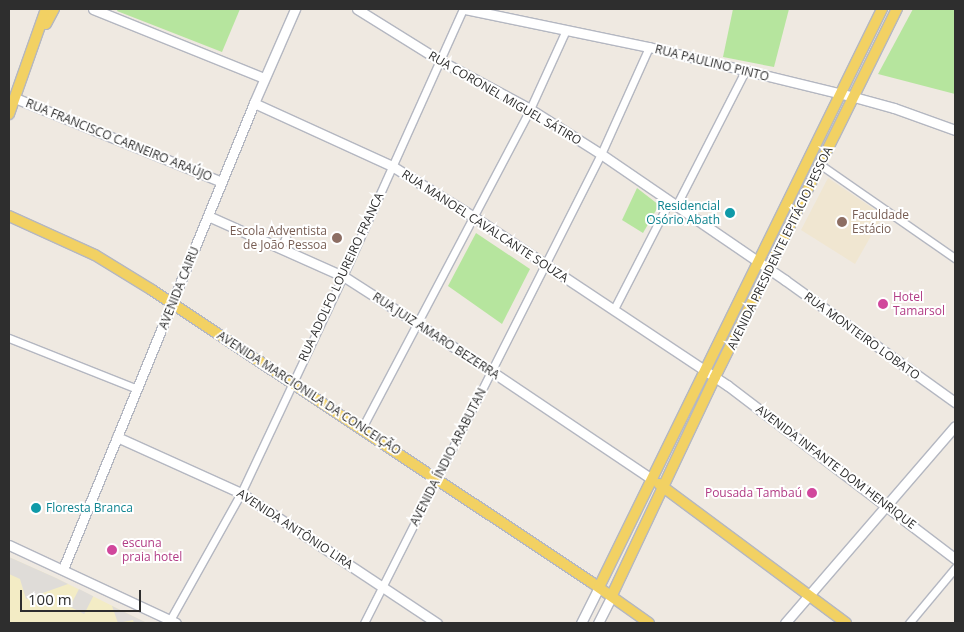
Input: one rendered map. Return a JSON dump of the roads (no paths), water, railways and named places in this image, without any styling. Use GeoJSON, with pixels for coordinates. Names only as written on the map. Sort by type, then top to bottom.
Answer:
{"type":"FeatureCollection","features":[{"type":"Feature","properties":{"kind":"main road"},"geometry":{"type":"LineString","coordinates":[[9,114],[46,9]]}},
{"type":"Feature","properties":{"kind":"main road"},"geometry":{"type":"LineString","coordinates":[[34,46],[54,9]]}},
{"type":"Feature","properties":{"kind":"main road"},"geometry":{"type":"LineString","coordinates":[[93,9],[264,78]]}},
{"type":"Feature","properties":{"kind":"main road","name":"AVENIDA CAIRU"},"geometry":{"type":"LineString","coordinates":[[63,568],[173,304],[264,78],[295,9]]}},
{"type":"Feature","properties":{"kind":"main road","name":"RUA CORONEL MIGUEL SÁTIRO"},"geometry":{"type":"LineString","coordinates":[[357,9],[439,60],[530,109],[601,154],[758,263]]}},
{"type":"Feature","properties":{"kind":"main road","name":"RUA PAULINO PINTO"},"geometry":{"type":"LineString","coordinates":[[464,9],[649,47],[745,70],[894,108],[955,130]]}},
{"type":"Feature","properties":{"kind":"main road","name":"AVENIDA PRESIDENTE EPITÁCIO PESSOA"},"geometry":{"type":"LineString","coordinates":[[581,623],[882,9]]}},
{"type":"Feature","properties":{"kind":"main road","name":"AVENIDA PRESIDENTE EPITÁCIO PESSOA"},"geometry":{"type":"LineString","coordinates":[[598,623],[664,488],[715,377],[898,9]]}},
{"type":"Feature","properties":{"kind":"main road","name":"RUA FRANCISCO CARNEIRO ARAÚJO"},"geometry":{"type":"LineString","coordinates":[[15,98],[222,182]]}},
{"type":"Feature","properties":{"kind":"main road","name":"RUA MANOEL CAVALCANTE SOUZA"},"geometry":{"type":"LineString","coordinates":[[254,104],[392,166],[474,217],[704,370]]}},
{"type":"Feature","properties":{"kind":"main road","name":"AVENIDA MARCIONILA DA CONCEIÇÃO"},"geometry":{"type":"LineString","coordinates":[[9,216],[95,254],[362,428],[612,595],[648,623]]}},
{"type":"Feature","properties":{"kind":"main road","name":"RUA JUIZ AMARO BEZERRA"},"geometry":{"type":"LineString","coordinates":[[208,216],[343,276],[418,323],[652,479]]}},
{"type":"Feature","properties":{"kind":"main road","name":"RUA MONTEIRO LOBATO"},"geometry":{"type":"LineString","coordinates":[[758,263],[955,402]]}},
{"type":"Feature","properties":{"kind":"main road","name":"AVENIDA INFANTE DOM HENRIQUE"},"geometry":{"type":"LineString","coordinates":[[704,370],[888,505],[955,558]]}},
{"type":"Feature","properties":{"kind":"main road"},"geometry":{"type":"LineString","coordinates":[[785,623],[955,426]]}},
{"type":"Feature","properties":{"kind":"main road","name":"AVENIDA ANTÔNIO LIRA"},"geometry":{"type":"LineString","coordinates":[[117,438],[240,493],[437,623]]}},
{"type":"Feature","properties":{"kind":"main road"},"geometry":{"type":"LineString","coordinates":[[652,479],[846,623]]}},
{"type":"Feature","properties":{"kind":"main road"},"geometry":{"type":"LineString","coordinates":[[9,545],[63,568],[173,622]]}},
{"type":"Feature","properties":{"kind":"street","name":"RUA ADOLFO LOUREIRO FRANCA"},"geometry":{"type":"LineString","coordinates":[[173,622],[240,493],[343,276],[439,60],[464,9]]}},
{"type":"Feature","properties":{"kind":"street"},"geometry":{"type":"LineString","coordinates":[[362,428],[530,109],[566,30]]}},
{"type":"Feature","properties":{"kind":"street","name":"AVENIDA ÍNDIO ARABUTAN"},"geometry":{"type":"LineString","coordinates":[[364,623],[544,263],[601,154],[649,47]]}},
{"type":"Feature","properties":{"kind":"street"},"geometry":{"type":"LineString","coordinates":[[614,309],[745,70]]}},
{"type":"Feature","properties":{"kind":"street"},"geometry":{"type":"LineString","coordinates":[[821,164],[955,258]]}},
{"type":"Feature","properties":{"kind":"street"},"geometry":{"type":"LineString","coordinates":[[280,248],[286,236]]}},
{"type":"Feature","properties":{"kind":"street"},"geometry":{"type":"LineString","coordinates":[[9,338],[136,389]]}},
{"type":"Feature","properties":{"kind":"street"},"geometry":{"type":"LineString","coordinates":[[909,623],[955,568]]}},
{"type":"Feature","properties":{"kind":"place","name":"Residencial Osório Abath"},"geometry":{"type":"Point","coordinates":[730,213]}},
{"type":"Feature","properties":{"kind":"place","name":"Faculdade Estácio"},"geometry":{"type":"Point","coordinates":[842,222]}},
{"type":"Feature","properties":{"kind":"place","name":"Escola Adventista de João Pessoa"},"geometry":{"type":"Point","coordinates":[337,238]}},
{"type":"Feature","properties":{"kind":"place","name":"Hotel Tamarsol"},"geometry":{"type":"Point","coordinates":[883,304]}},
{"type":"Feature","properties":{"kind":"place","name":"Pousada Tambaú"},"geometry":{"type":"Point","coordinates":[812,493]}},
{"type":"Feature","properties":{"kind":"place","name":"Floresta Branca"},"geometry":{"type":"Point","coordinates":[36,508]}},
{"type":"Feature","properties":{"kind":"place","name":"escuna praia hotel"},"geometry":{"type":"Point","coordinates":[112,550]}}]}
